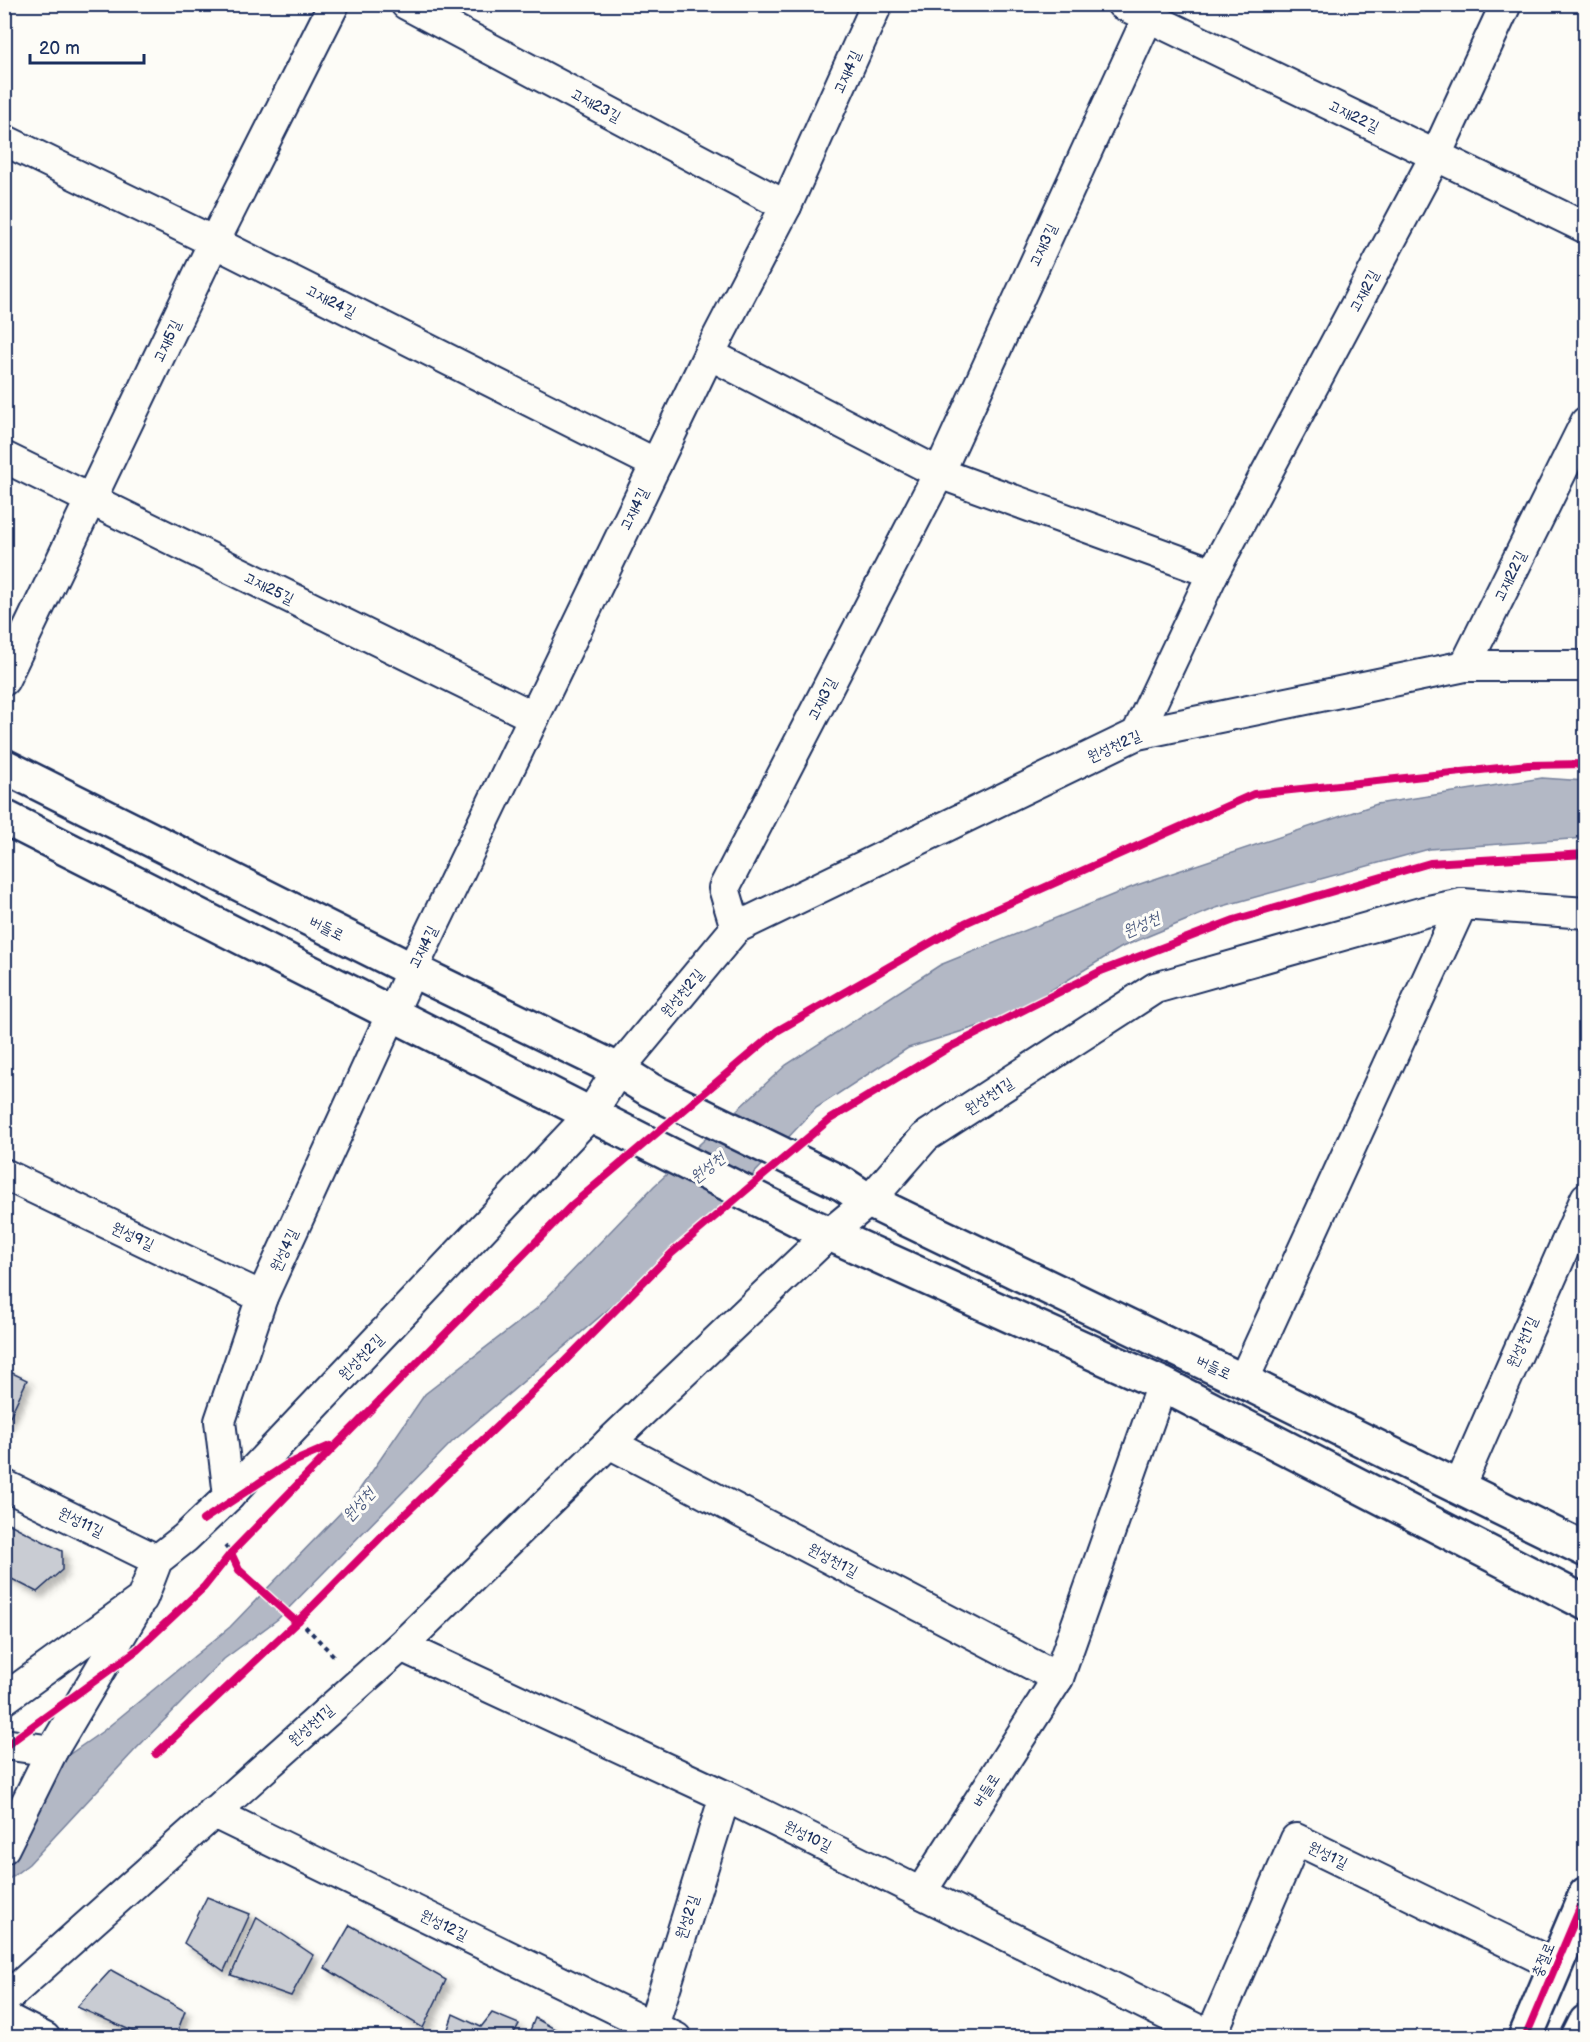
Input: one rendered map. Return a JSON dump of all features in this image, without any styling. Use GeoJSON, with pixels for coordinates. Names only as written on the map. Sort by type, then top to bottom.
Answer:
{"type":"FeatureCollection","features":[{"type":"Feature","properties":{"kind":"street","name":"고재5길"},"geometry":{"type":"LineString","coordinates":[[4,680],[214,242],[334,4]]}},
{"type":"Feature","properties":{"kind":"street","name":"고재23길"},"geometry":{"type":"LineString","coordinates":[[406,4],[786,206]]}},
{"type":"Feature","properties":{"kind":"street","name":"고재4길"},"geometry":{"type":"LineString","coordinates":[[392,1015],[709,354],[786,206],[878,4]]}},
{"type":"Feature","properties":{"kind":"street","name":"고재2길"},"geometry":{"type":"LineString","coordinates":[[1137,734],[1213,573],[1436,155],[1506,4]]}},
{"type":"Feature","properties":{"kind":"street","name":"고재22길"},"geometry":{"type":"LineString","coordinates":[[1135,11],[1586,228]]}},
{"type":"Feature","properties":{"kind":"street","name":"고재3길"},"geometry":{"type":"LineString","coordinates":[[736,928],[724,888],[939,473],[1135,11]]}},
{"type":"Feature","properties":{"kind":"street","name":"고재24길"},"geometry":{"type":"LineString","coordinates":[[4,140],[214,242],[656,464]]}},
{"type":"Feature","properties":{"kind":"street"},"geometry":{"type":"LineString","coordinates":[[709,354],[939,473],[1213,573]]}},
{"type":"Feature","properties":{"kind":"street","name":"고재22길"},"geometry":{"type":"LineString","coordinates":[[1466,666],[1586,422]]}},
{"type":"Feature","properties":{"kind":"street","name":"고재25길"},"geometry":{"type":"LineString","coordinates":[[4,457],[534,717]]}},
{"type":"Feature","properties":{"kind":"street","name":"원성천2길"},"geometry":{"type":"LineString","coordinates":[[157,1560],[185,1538],[229,1496],[600,1119],[618,1070],[736,928],[1137,734],[1466,666],[1586,666]]}},
{"type":"Feature","properties":{"kind":"street","name":"버들로"},"geometry":{"type":"LineString","coordinates":[[4,766],[618,1070],[650,1090],[1586,1550]]}},
{"type":"Feature","properties":{"kind":"street"},"geometry":{"type":"LineString","coordinates":[[4,817],[392,1015],[816,1227],[1162,1384],[1586,1604]]}},
{"type":"Feature","properties":{"kind":"street"},"geometry":{"type":"LineString","coordinates":[[1244,1381],[1462,904]]}},
{"type":"Feature","properties":{"kind":"street","name":"원성천1길"},"geometry":{"type":"LineString","coordinates":[[4,2000],[212,1812],[401,1646],[609,1443],[816,1227],[925,1137],[1155,988],[1424,912],[1462,904],[1586,913]]}},
{"type":"Feature","properties":{"kind":"street","name":"원성4길"},"geometry":{"type":"LineString","coordinates":[[229,1496],[220,1421],[262,1297],[392,1015]]}},
{"type":"Feature","properties":{"kind":"street","name":"원성9길"},"geometry":{"type":"LineString","coordinates":[[4,1174],[262,1297]]}},
{"type":"Feature","properties":{"kind":"street","name":"원성천1길"},"geometry":{"type":"LineString","coordinates":[[1459,1487],[1586,1198]]}},
{"type":"Feature","properties":{"kind":"street","name":"버들로"},"geometry":{"type":"LineString","coordinates":[[921,1892],[1058,1678],[1162,1384]]}},
{"type":"Feature","properties":{"kind":"street","name":"원성천1길"},"geometry":{"type":"LineString","coordinates":[[609,1443],[1058,1678]]}},
{"type":"Feature","properties":{"kind":"street","name":"원성11길"},"geometry":{"type":"LineString","coordinates":[[4,1485],[157,1560]]}},
{"type":"Feature","properties":{"kind":"street"},"geometry":{"type":"LineString","coordinates":[[4,1848],[52,1751],[142,1599],[157,1560]]}},
{"type":"Feature","properties":{"kind":"street"},"geometry":{"type":"LineString","coordinates":[[4,1699],[142,1599]]}},
{"type":"Feature","properties":{"kind":"street","name":"원성10길"},"geometry":{"type":"LineString","coordinates":[[401,1646],[725,1796],[1210,2037]]}},
{"type":"Feature","properties":{"kind":"street"},"geometry":{"type":"LineString","coordinates":[[4,1744],[52,1751]]}},
{"type":"Feature","properties":{"kind":"street","name":"원성2길"},"geometry":{"type":"LineString","coordinates":[[659,2034],[725,1796]]}},
{"type":"Feature","properties":{"kind":"street","name":"원성12길"},"geometry":{"type":"LineString","coordinates":[[212,1812],[659,2034]]}},
{"type":"Feature","properties":{"kind":"street","name":"원성1길"},"geometry":{"type":"LineString","coordinates":[[1210,2037],[1296,1839],[1556,1965]]}},
{"type":"Feature","properties":{"kind":"street","name":"충절로"},"geometry":{"type":"LineString","coordinates":[[1524,2037],[1586,1894]]}},
{"type":"Feature","properties":{"kind":"street"},"geometry":{"type":"LineString","coordinates":[[4,2017],[45,2037]]}},
{"type":"Feature","properties":{"kind":"street"},"geometry":{"type":"LineString","coordinates":[[1578,2037],[1586,2022]]}},
{"type":"Feature","properties":{"kind":"path"},"geometry":{"type":"LineString","coordinates":[[224,1562],[239,1545]]}},
{"type":"Feature","properties":{"kind":"path"},"geometry":{"type":"LineString","coordinates":[[231,1553],[235,1562]]}},
{"type":"Feature","properties":{"kind":"path"},"geometry":{"type":"LineString","coordinates":[[290,1628],[296,1619],[307,1612]]}},
{"type":"Feature","properties":{"kind":"path"},"geometry":{"type":"LineString","coordinates":[[296,1619],[360,1682]]}},
{"type":"Feature","properties":{"kind":"water","name":"원성천"},"geometry":{"type":"Polygon","coordinates":[[[1542,778],[1585,781],[1585,838],[1429,849],[1216,908],[1122,947],[1005,1018],[908,1048],[816,1108],[696,1235],[452,1442],[278,1619],[224,1659],[134,1751],[29,1864],[5,1882],[5,1799],[103,1731],[230,1627],[351,1502],[425,1394],[536,1309],[654,1186],[786,1065],[940,965],[1137,885],[1377,804],[1542,778]]]}},
{"type":"Feature","properties":{"kind":"building"},"geometry":{"type":"Polygon","coordinates":[[[4,1369],[27,1380],[4,1429],[4,1369]]]}},
{"type":"Feature","properties":{"kind":"building"},"geometry":{"type":"Polygon","coordinates":[[[4,1521],[62,1551],[62,1570],[37,1592],[4,1575],[4,1521]]]}},
{"type":"Feature","properties":{"kind":"building"},"geometry":{"type":"Polygon","coordinates":[[[207,1897],[250,1914],[224,1971],[184,1943],[207,1897]]]}},
{"type":"Feature","properties":{"kind":"building"},"geometry":{"type":"Polygon","coordinates":[[[257,1917],[313,1955],[291,1996],[231,1975],[257,1917]]]}},
{"type":"Feature","properties":{"kind":"building"},"geometry":{"type":"Polygon","coordinates":[[[350,1925],[446,1980],[423,2028],[325,1968],[350,1925]]]}},
{"type":"Feature","properties":{"kind":"building"},"geometry":{"type":"Polygon","coordinates":[[[111,1970],[185,2011],[175,2038],[143,2038],[139,2034],[77,2007],[111,1970]]]}},
{"type":"Feature","properties":{"kind":"building"},"geometry":{"type":"Polygon","coordinates":[[[492,2013],[519,2024],[511,2038],[445,2038],[453,2014],[481,2027],[492,2013]]]}},
{"type":"Feature","properties":{"kind":"building"},"geometry":{"type":"Polygon","coordinates":[[[535,2018],[571,2038],[527,2038],[535,2018]]]}},
{"type":"Feature","properties":{"kind":"cycle path"},"geometry":{"type":"LineString","coordinates":[[4,1747],[137,1650],[204,1587],[231,1553],[572,1205],[777,1031],[965,923],[1254,794],[1528,765],[1586,764]]}},
{"type":"Feature","properties":{"kind":"cycle path"},"geometry":{"type":"LineString","coordinates":[[156,1754],[299,1620],[382,1536],[556,1370],[672,1253],[830,1119],[948,1048],[1101,971],[1234,920],[1430,863],[1586,854]]}},
{"type":"Feature","properties":{"kind":"cycle path"},"geometry":{"type":"LineString","coordinates":[[203,1520],[286,1465],[330,1446]]}},
{"type":"Feature","properties":{"kind":"cycle path"},"geometry":{"type":"LineString","coordinates":[[231,1553],[239,1570],[292,1618],[299,1620]]}},
{"type":"Feature","properties":{"kind":"cycle path"},"geometry":{"type":"LineString","coordinates":[[1525,2038],[1586,1894]]}}]}
